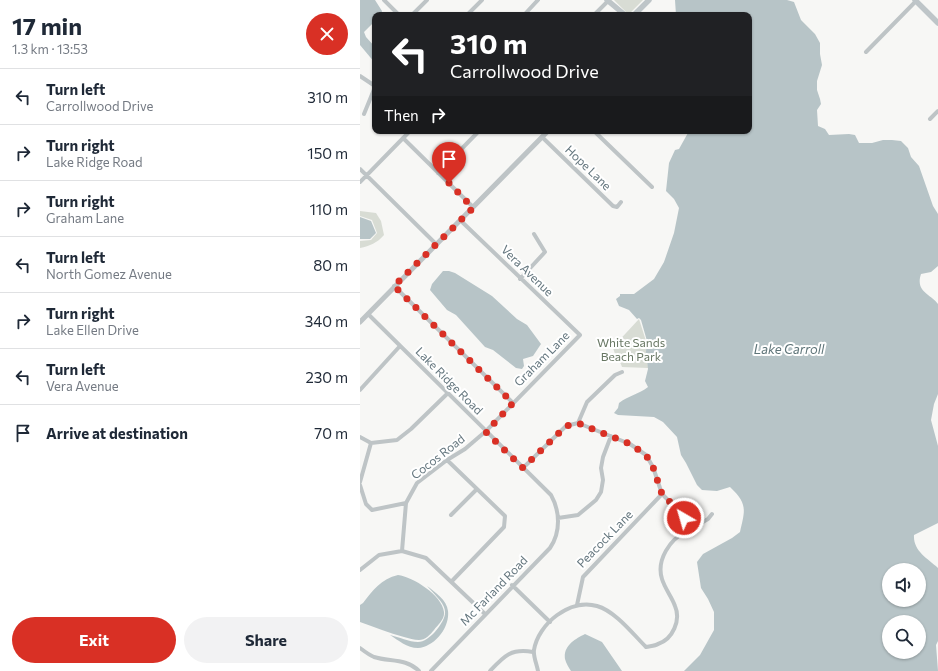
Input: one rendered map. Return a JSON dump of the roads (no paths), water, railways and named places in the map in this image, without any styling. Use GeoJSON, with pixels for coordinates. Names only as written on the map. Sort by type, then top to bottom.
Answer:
{"type":"FeatureCollection","features":[{"type":"Feature","properties":{"kind":"main road"},"geometry":{"type":"LineString","coordinates":[[608,0],[622,12]]}},
{"type":"Feature","properties":{"kind":"main road"},"geometry":{"type":"LineString","coordinates":[[637,12],[649,0]]}},
{"type":"Feature","properties":{"kind":"main road"},"geometry":{"type":"LineString","coordinates":[[915,1],[938,23]]}},
{"type":"Feature","properties":{"kind":"street"},"geometry":{"type":"LineString","coordinates":[[384,0],[396,12]]}},
{"type":"Feature","properties":{"kind":"street"},"geometry":{"type":"LineString","coordinates":[[415,12],[427,0]]}},
{"type":"Feature","properties":{"kind":"street"},"geometry":{"type":"LineString","coordinates":[[470,12],[482,0]]}},
{"type":"Feature","properties":{"kind":"street"},"geometry":{"type":"LineString","coordinates":[[527,12],[538,0]]}},
{"type":"Feature","properties":{"kind":"street"},"geometry":{"type":"LineString","coordinates":[[597,12],[608,0]]}},
{"type":"Feature","properties":{"kind":"street"},"geometry":{"type":"LineString","coordinates":[[866,52],[915,1]]}},
{"type":"Feature","properties":{"kind":"street"},"geometry":{"type":"LineString","coordinates":[[360,76],[372,85]]}},
{"type":"Feature","properties":{"kind":"street"},"geometry":{"type":"LineString","coordinates":[[364,114],[372,94]]}},
{"type":"Feature","properties":{"kind":"street"},"geometry":{"type":"LineString","coordinates":[[930,119],[938,111]]}},
{"type":"Feature","properties":{"kind":"street"},"geometry":{"type":"LineString","coordinates":[[360,182],[407,134]]}},
{"type":"Feature","properties":{"kind":"street"},"geometry":{"type":"LineString","coordinates":[[438,172],[476,134]]}},
{"type":"Feature","properties":{"kind":"street"},"geometry":{"type":"LineString","coordinates":[[360,322],[545,134]]}},
{"type":"Feature","properties":{"kind":"street"},"geometry":{"type":"LineString","coordinates":[[597,134],[652,187]]}},
{"type":"Feature","properties":{"kind":"street","name":"Hope Lane"},"geometry":{"type":"LineString","coordinates":[[542,137],[613,206],[617,207],[621,202]]}},
{"type":"Feature","properties":{"kind":"street"},"geometry":{"type":"LineString","coordinates":[[403,138],[473,208]]}},
{"type":"Feature","properties":{"kind":"street"},"geometry":{"type":"LineString","coordinates":[[360,169],[436,244]]}},
{"type":"Feature","properties":{"kind":"street","name":"Vera Avenue"},"geometry":{"type":"LineString","coordinates":[[460,220],[580,335]]}},
{"type":"Feature","properties":{"kind":"street"},"geometry":{"type":"LineString","coordinates":[[520,278],[545,252],[534,234]]}},
{"type":"Feature","properties":{"kind":"street"},"geometry":{"type":"LineString","coordinates":[[394,286],[513,403]]}},
{"type":"Feature","properties":{"kind":"street","name":"Lake Ridge Road"},"geometry":{"type":"LineString","coordinates":[[368,314],[551,495],[556,504],[558,518]]}},
{"type":"Feature","properties":{"kind":"street","name":"Graham Lane"},"geometry":{"type":"LineString","coordinates":[[486,432],[580,335]]}},
{"type":"Feature","properties":{"kind":"street"},"geometry":{"type":"LineString","coordinates":[[360,390],[400,346]]}},
{"type":"Feature","properties":{"kind":"street"},"geometry":{"type":"LineString","coordinates":[[578,423],[587,402],[615,375],[622,372]]}},
{"type":"Feature","properties":{"kind":"street"},"geometry":{"type":"LineString","coordinates":[[360,437],[371,443],[397,440],[411,429],[448,393]]}},
{"type":"Feature","properties":{"kind":"street"},"geometry":{"type":"LineString","coordinates":[[523,468],[566,426],[578,423],[630,444],[646,455],[653,467],[662,494],[684,518],[687,531]]}},
{"type":"Feature","properties":{"kind":"street","name":"Cocos Road"},"geometry":{"type":"LineString","coordinates":[[402,550],[406,502],[417,483],[486,432]]}},
{"type":"Feature","properties":{"kind":"street"},"geometry":{"type":"LineString","coordinates":[[558,518],[578,515],[596,500],[602,492],[603,480],[601,468],[603,457],[611,436]]}},
{"type":"Feature","properties":{"kind":"street"},"geometry":{"type":"LineString","coordinates":[[360,482],[371,443]]}},
{"type":"Feature","properties":{"kind":"street"},"geometry":{"type":"LineString","coordinates":[[447,460],[505,516],[504,527],[452,581]]}},
{"type":"Feature","properties":{"kind":"street"},"geometry":{"type":"LineString","coordinates":[[360,485],[366,504],[372,510],[406,502]]}},
{"type":"Feature","properties":{"kind":"street"},"geometry":{"type":"LineString","coordinates":[[451,515],[477,489]]}},
{"type":"Feature","properties":{"kind":"street","name":"Peacock Lane"},"geometry":{"type":"LineString","coordinates":[[577,605],[583,577],[662,494]]}},
{"type":"Feature","properties":{"kind":"street"},"geometry":{"type":"LineString","coordinates":[[538,671],[533,652],[538,636],[550,622],[564,610],[577,605],[596,606],[610,612],[646,647],[660,644],[671,635],[676,625],[678,615],[662,580],[660,570],[663,557],[669,545],[682,533],[708,519],[712,514]]}},
{"type":"Feature","properties":{"kind":"street","name":"Mc Farland Road"},"geometry":{"type":"LineString","coordinates":[[431,671],[512,585],[550,548],[555,540],[558,518]]}},
{"type":"Feature","properties":{"kind":"street"},"geometry":{"type":"LineString","coordinates":[[360,570],[379,555],[402,550],[426,558],[452,581],[485,614]]}},
{"type":"Feature","properties":{"kind":"street"},"geometry":{"type":"LineString","coordinates":[[512,585],[550,622]]}},
{"type":"Feature","properties":{"kind":"street"},"geometry":{"type":"LineString","coordinates":[[360,648],[373,656],[398,660],[413,665],[419,671]]}},
{"type":"Feature","properties":{"kind":"street"},"geometry":{"type":"LineString","coordinates":[[490,671],[503,658],[517,650],[533,652]]}},
{"type":"Feature","properties":{"kind":"water"},"geometry":{"type":"Polygon","coordinates":[[[360,0],[375,0],[382,12],[372,12],[372,24],[364,32],[372,44],[372,59],[360,45],[360,0]]]}},
{"type":"Feature","properties":{"kind":"water","name":"Lake Carroll"},"geometry":{"type":"Polygon","coordinates":[[[675,0],[787,0],[794,2],[801,20],[815,34],[820,43],[822,65],[817,81],[817,90],[821,104],[817,110],[818,126],[825,129],[829,135],[855,135],[859,143],[872,143],[883,140],[901,141],[908,148],[911,157],[919,166],[933,206],[938,214],[938,266],[931,272],[921,274],[920,285],[922,289],[938,304],[938,394],[934,404],[931,420],[938,446],[938,523],[914,535],[914,541],[918,550],[938,568],[938,641],[936,645],[938,671],[684,671],[700,655],[714,630],[714,612],[701,588],[697,562],[703,554],[740,532],[744,508],[740,498],[730,487],[717,491],[702,490],[697,485],[681,455],[677,437],[663,422],[654,417],[618,415],[614,413],[618,408],[619,403],[648,387],[645,381],[648,369],[646,352],[647,341],[641,320],[639,318],[637,319],[629,310],[619,306],[616,299],[620,296],[620,294],[634,294],[654,279],[664,262],[674,233],[679,208],[674,199],[666,191],[669,163],[675,150],[679,149],[687,134],[752,134],[752,12],[676,12],[675,0]]]}},
{"type":"Feature","properties":{"kind":"water"},"geometry":{"type":"Polygon","coordinates":[[[360,217],[371,221],[376,233],[370,239],[360,239],[360,217]]]}},
{"type":"Feature","properties":{"kind":"water"},"geometry":{"type":"Polygon","coordinates":[[[443,271],[455,273],[492,296],[517,319],[527,325],[541,344],[533,356],[523,359],[524,366],[522,369],[516,368],[493,350],[485,347],[456,315],[447,310],[430,290],[432,284],[443,271]]]}},
{"type":"Feature","properties":{"kind":"water"},"geometry":{"type":"Polygon","coordinates":[[[398,575],[404,576],[419,583],[433,593],[442,606],[444,615],[439,624],[431,634],[421,640],[387,632],[360,622],[360,605],[382,582],[398,575]]]}},
{"type":"Feature","properties":{"kind":"water"},"geometry":{"type":"Polygon","coordinates":[[[427,586],[445,603],[448,611],[448,617],[444,630],[440,636],[424,647],[414,648],[390,635],[420,642],[434,633],[444,619],[445,613],[442,603],[427,586]]]}},
{"type":"Feature","properties":{"kind":"water"},"geometry":{"type":"Polygon","coordinates":[[[585,634],[602,642],[622,671],[571,671],[565,659],[566,650],[570,644],[585,634]]]}},
{"type":"Feature","properties":{"kind":"park label","name":"White Sands Beach Park"},"geometry":{"type":"Point","coordinates":[631,350]}}]}
